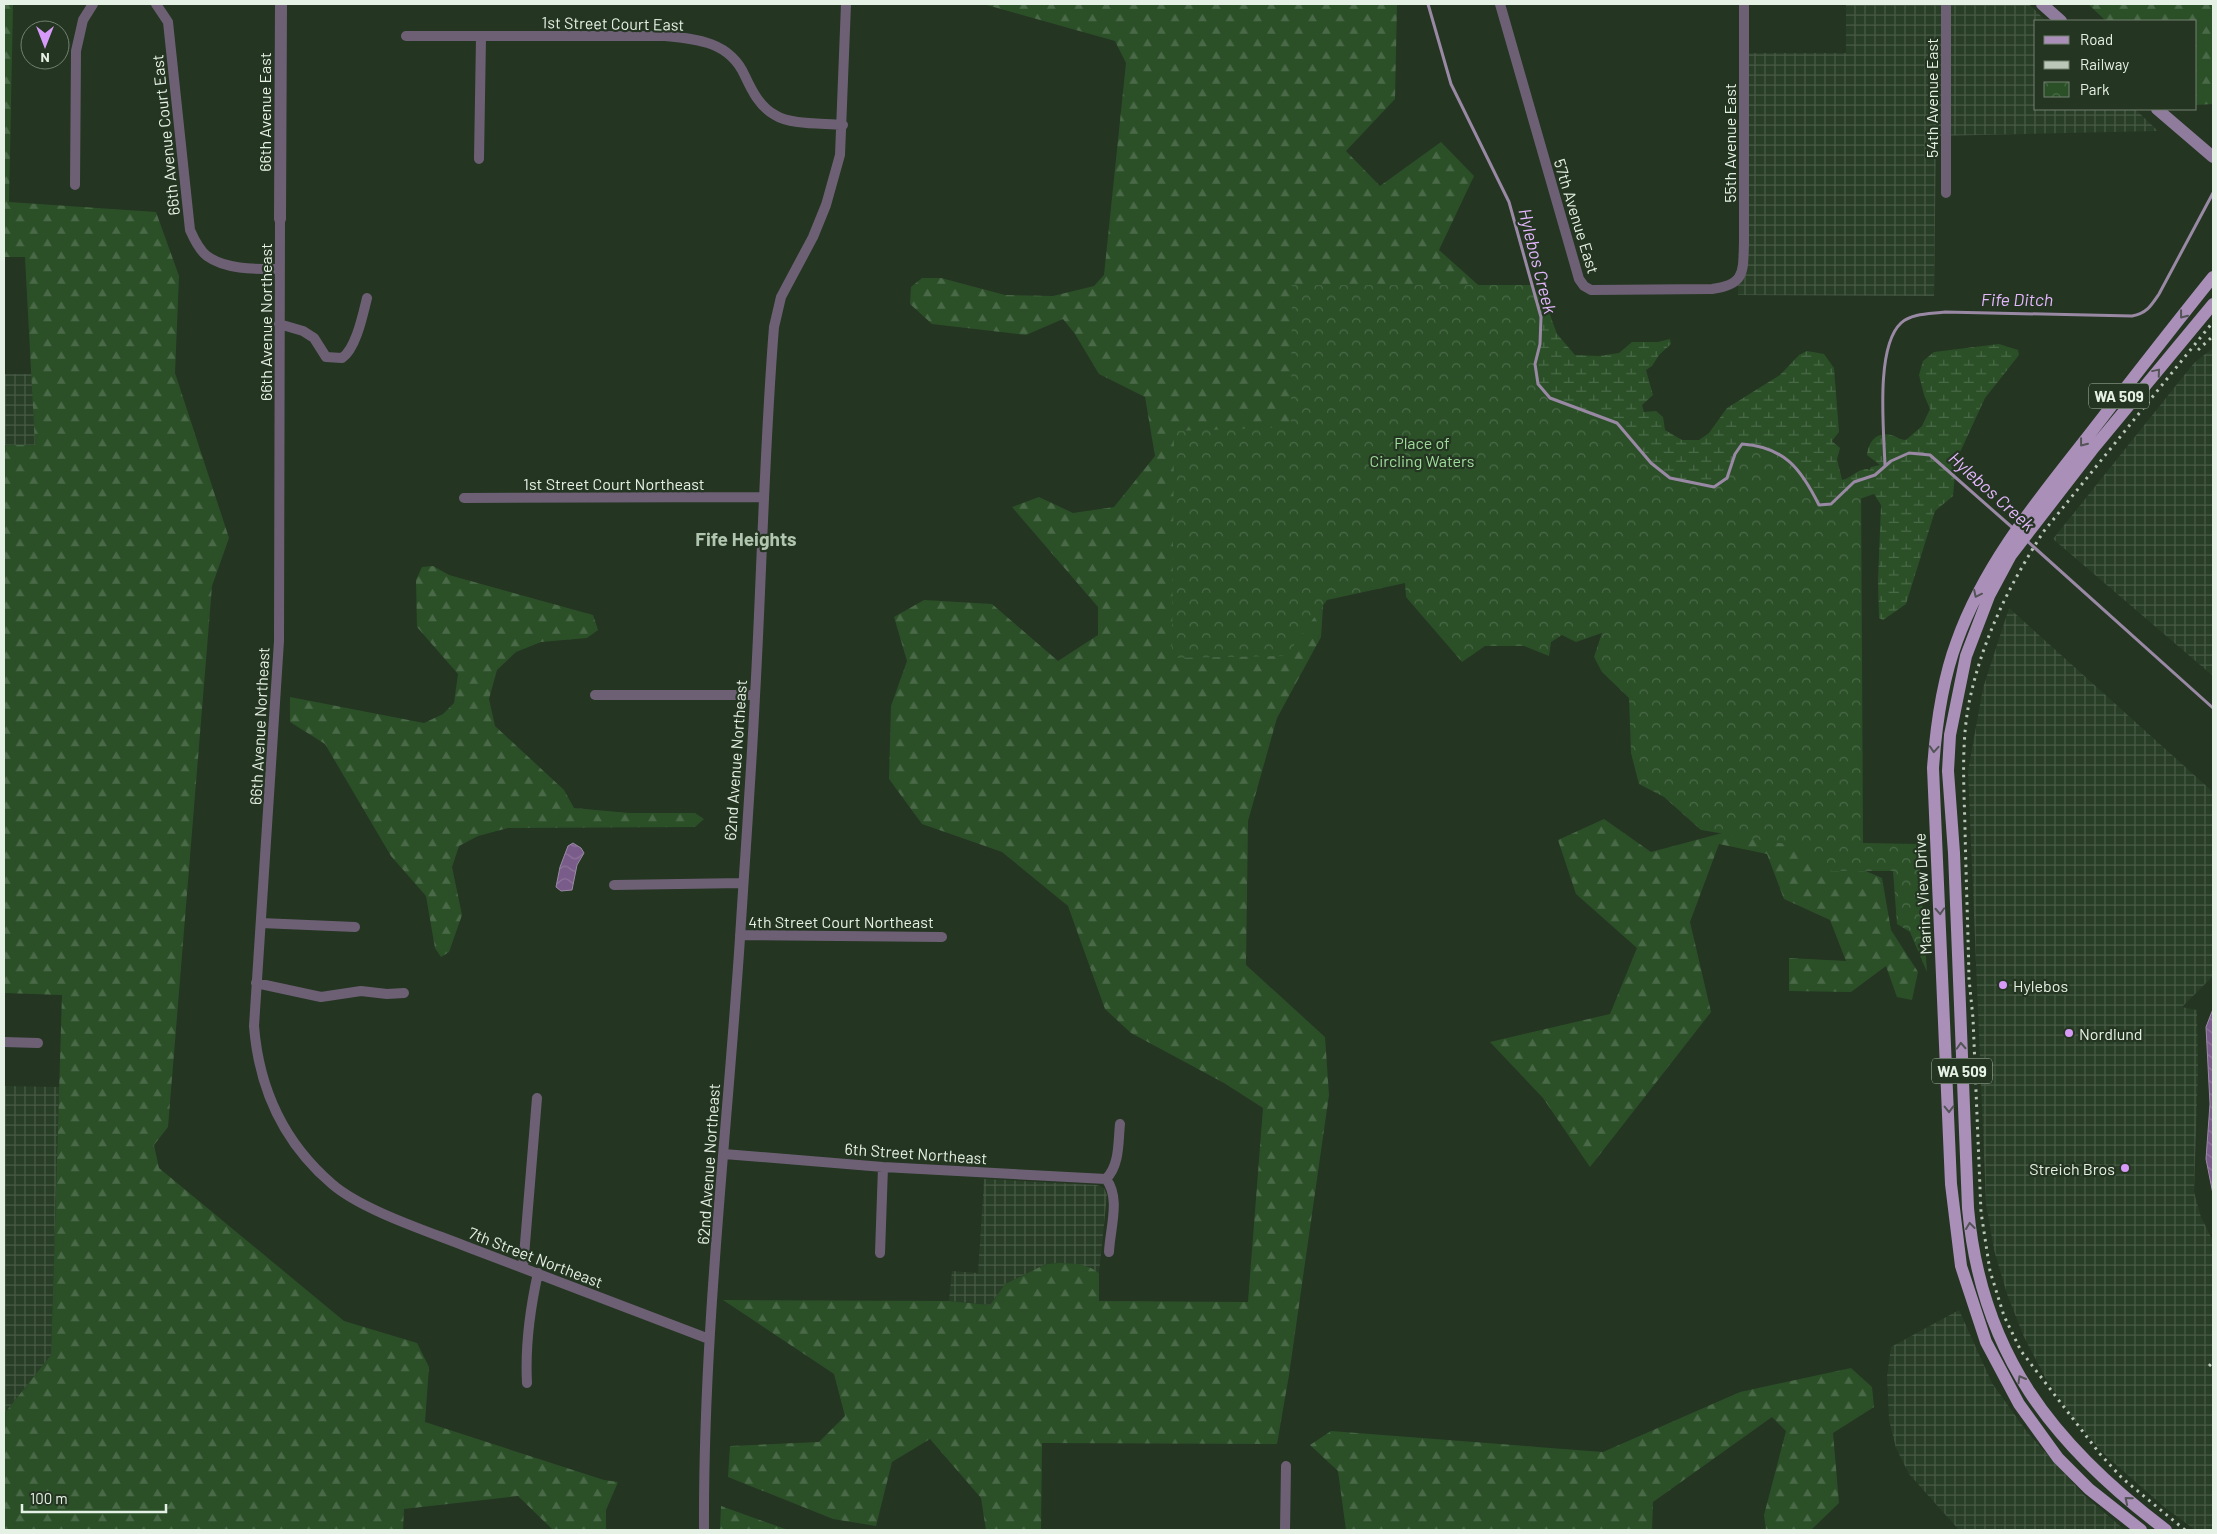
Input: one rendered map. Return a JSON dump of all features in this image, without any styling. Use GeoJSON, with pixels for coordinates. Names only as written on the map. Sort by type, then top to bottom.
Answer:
{"type":"FeatureCollection","features":[{"type":"Feature","properties":{"kind":"main road"},"geometry":{"type":"LineString","coordinates":[[2042,4],[2059,20]]}},
{"type":"Feature","properties":{"kind":"main road"},"geometry":{"type":"LineString","coordinates":[[2158,110],[2213,157]]}},
{"type":"Feature","properties":{"kind":"main road","name":"Marine View Drive"},"geometry":{"type":"LineString","coordinates":[[2141,1530],[2089,1489],[2058,1458],[2019,1404],[1986,1342],[1969,1294],[1956,1238],[1951,1184],[1933,768],[1942,696],[1956,642],[1978,591],[2213,277]]}},
{"type":"Feature","properties":{"kind":"main road","name":"Marine View Drive"},"geometry":{"type":"LineString","coordinates":[[2031,519],[2092,450],[2213,304]]}},
{"type":"Feature","properties":{"kind":"main road","name":"Marine View Drive"},"geometry":{"type":"LineString","coordinates":[[2007,553],[1966,656],[1953,718],[1948,771],[1954,853],[1970,1228],[1988,1304],[1999,1336],[2031,1395],[2053,1425],[2085,1462],[2114,1489],[2166,1530]]}},
{"type":"Feature","properties":{"kind":"street"},"geometry":{"type":"LineString","coordinates":[[75,185],[76,51],[82,20],[93,4]]}},
{"type":"Feature","properties":{"kind":"street","name":"66th Avenue Court East"},"geometry":{"type":"LineString","coordinates":[[156,4],[168,22],[190,230],[200,249],[212,260],[240,267],[279,268]]}},
{"type":"Feature","properties":{"kind":"street","name":"66th Avenue East"},"geometry":{"type":"LineString","coordinates":[[280,4],[280,220]]}},
{"type":"Feature","properties":{"kind":"street","name":"62nd Avenue Northeast"},"geometry":{"type":"LineString","coordinates":[[704,1530],[704,1472],[709,1339],[740,935],[755,695],[774,327],[782,297],[813,237],[833,188],[840,155],[846,4]]}},
{"type":"Feature","properties":{"kind":"street","name":"57th Avenue East"},"geometry":{"type":"LineString","coordinates":[[1500,4],[1581,283],[1591,290],[1712,289],[1727,287],[1737,281]]}},
{"type":"Feature","properties":{"kind":"street","name":"55th Avenue East"},"geometry":{"type":"LineString","coordinates":[[1737,281],[1742,271],[1743,252],[1744,4]]}},
{"type":"Feature","properties":{"kind":"street","name":"54th Avenue East"},"geometry":{"type":"LineString","coordinates":[[1946,4],[1946,193]]}},
{"type":"Feature","properties":{"kind":"street","name":"1st Street Court East"},"geometry":{"type":"LineString","coordinates":[[406,36],[665,36],[709,42],[727,51],[740,65],[760,102],[776,116],[787,120],[842,125]]}},
{"type":"Feature","properties":{"kind":"street"},"geometry":{"type":"LineString","coordinates":[[479,159],[481,37]]}},
{"type":"Feature","properties":{"kind":"street","name":"66th Avenue Northeast"},"geometry":{"type":"LineString","coordinates":[[280,220],[279,641],[256,983],[256,1043],[260,1072],[274,1111],[314,1167],[332,1184],[354,1199]]}},
{"type":"Feature","properties":{"kind":"street"},"geometry":{"type":"LineString","coordinates":[[279,324],[303,331],[314,338],[326,357],[342,358],[346,356],[355,339],[367,298]]}},
{"type":"Feature","properties":{"kind":"street","name":"1st Street Court Northeast"},"geometry":{"type":"LineString","coordinates":[[464,498],[764,498]]}},
{"type":"Feature","properties":{"kind":"street"},"geometry":{"type":"LineString","coordinates":[[595,695],[755,695]]}},
{"type":"Feature","properties":{"kind":"street"},"geometry":{"type":"LineString","coordinates":[[614,885],[742,883]]}},
{"type":"Feature","properties":{"kind":"street"},"geometry":{"type":"LineString","coordinates":[[261,923],[355,927]]}},
{"type":"Feature","properties":{"kind":"street","name":"4th Street Court Northeast"},"geometry":{"type":"LineString","coordinates":[[740,935],[942,937]]}},
{"type":"Feature","properties":{"kind":"street"},"geometry":{"type":"LineString","coordinates":[[256,983],[321,997],[354,991],[404,993]]}},
{"type":"Feature","properties":{"kind":"street"},"geometry":{"type":"LineString","coordinates":[[4,1042],[38,1043]]}},
{"type":"Feature","properties":{"kind":"street"},"geometry":{"type":"LineString","coordinates":[[524,1268],[537,1098]]}},
{"type":"Feature","properties":{"kind":"street"},"geometry":{"type":"LineString","coordinates":[[1109,1252],[1114,1202],[1110,1185],[1106,1178],[1113,1172],[1115,1165],[1120,1124]]}},
{"type":"Feature","properties":{"kind":"street","name":"6th Street Northeast"},"geometry":{"type":"LineString","coordinates":[[724,1154],[883,1167],[1106,1178]]}},
{"type":"Feature","properties":{"kind":"street"},"geometry":{"type":"LineString","coordinates":[[880,1253],[883,1167]]}},
{"type":"Feature","properties":{"kind":"street","name":"7th Street Northeast"},"geometry":{"type":"LineString","coordinates":[[354,1199],[420,1229],[709,1339]]}},
{"type":"Feature","properties":{"kind":"street"},"geometry":{"type":"LineString","coordinates":[[527,1383],[526,1358],[532,1300],[538,1273]]}},
{"type":"Feature","properties":{"kind":"street"},"geometry":{"type":"LineString","coordinates":[[1285,1530],[1286,1466]]}},
{"type":"Feature","properties":{"kind":"shaded area"},"geometry":{"type":"Polygon","coordinates":[[[1846,4],[2029,4],[2045,20],[2034,20],[2034,110],[2136,110],[2158,131],[1936,136],[1934,296],[1738,295],[1742,53],[1846,53],[1846,4]]]}},
{"type":"Feature","properties":{"kind":"shaded area"},"geometry":{"type":"Polygon","coordinates":[[[2213,348],[2213,676],[2053,539],[2194,363],[2213,348]]]}},
{"type":"Feature","properties":{"kind":"shaded area"},"geometry":{"type":"Polygon","coordinates":[[[4,374],[35,374],[35,445],[4,445],[4,374]]]}},
{"type":"Feature","properties":{"kind":"shaded area"},"geometry":{"type":"Polygon","coordinates":[[[2009,608],[2213,792],[2213,976],[2182,1007],[2197,1010],[2198,1071],[2194,1192],[2201,1217],[2213,1241],[2213,1530],[2195,1530],[2163,1506],[2104,1454],[2073,1418],[2046,1379],[2024,1337],[2007,1294],[1994,1250],[1986,1204],[1968,771],[1983,688],[2009,608]]]}},
{"type":"Feature","properties":{"kind":"shaded area"},"geometry":{"type":"Polygon","coordinates":[[[4,1086],[59,1087],[51,1355],[4,1414],[4,1086]]]}},
{"type":"Feature","properties":{"kind":"shaded area"},"geometry":{"type":"Polygon","coordinates":[[[984,1179],[1097,1185],[1104,1188],[1107,1195],[1099,1273],[1091,1268],[1059,1263],[1046,1264],[1005,1284],[990,1305],[949,1301],[952,1271],[978,1273],[984,1179]]]}},
{"type":"Feature","properties":{"kind":"shaded area"},"geometry":{"type":"Polygon","coordinates":[[[1959,1310],[1992,1383],[2027,1432],[2086,1497],[2125,1530],[1959,1530],[1909,1474],[1896,1448],[1889,1420],[1887,1376],[1891,1347],[1959,1310]]]}},
{"type":"Feature","properties":{"kind":"green space"},"geometry":{"type":"Polygon","coordinates":[[[4,4],[13,4],[9,202],[156,212],[179,276],[175,373],[229,538],[212,586],[168,1127],[154,1145],[159,1168],[344,1321],[417,1343],[429,1367],[425,1422],[604,1480],[618,1482],[606,1510],[606,1530],[553,1530],[518,1496],[404,1509],[403,1530],[4,1530],[4,1414],[51,1355],[62,995],[4,993],[4,445],[35,445],[25,257],[4,257],[4,4]]]}},
{"type":"Feature","properties":{"kind":"green space"},"geometry":{"type":"Polygon","coordinates":[[[983,4],[1397,4],[1395,99],[1346,151],[1380,186],[1441,142],[1474,176],[1439,250],[1504,308],[1327,548],[1321,637],[1277,718],[1248,821],[1246,965],[1325,1037],[1329,1095],[1289,1375],[1277,1444],[1042,1443],[1041,1530],[986,1530],[981,1498],[930,1439],[892,1462],[876,1526],[833,1519],[728,1477],[730,1446],[819,1442],[845,1416],[834,1374],[723,1300],[949,1301],[990,1305],[1005,1284],[1046,1264],[1059,1263],[1079,1264],[1099,1273],[1099,1301],[1248,1302],[1263,1108],[1224,1083],[1131,1033],[1105,1009],[1068,906],[1002,852],[922,824],[889,779],[891,706],[907,661],[894,617],[924,600],[992,604],[1058,661],[1098,635],[1098,607],[1012,507],[1039,497],[1073,513],[1114,507],[1155,456],[1145,397],[1099,374],[1075,334],[1063,319],[1026,335],[932,324],[910,304],[911,287],[922,278],[941,278],[1005,295],[1053,296],[1094,286],[1104,275],[1126,63],[1115,41],[983,4]]]}},
{"type":"Feature","properties":{"kind":"green space"},"geometry":{"type":"Polygon","coordinates":[[[2088,4],[2213,4],[2213,104],[2197,105],[2197,20],[2105,20],[2088,4]]]}},
{"type":"Feature","properties":{"kind":"green space","name":"Place of Circling Waters"},"geometry":{"type":"Polygon","coordinates":[[[1292,285],[1531,285],[1541,317],[1540,344],[1535,364],[1538,383],[1550,398],[1617,423],[1651,463],[1670,478],[1714,487],[1727,478],[1735,454],[1742,444],[1758,446],[1782,455],[1798,471],[1819,505],[1831,504],[1854,482],[1861,479],[1863,843],[1918,844],[1927,972],[1910,932],[1897,924],[1893,871],[1832,871],[1797,846],[1701,830],[1664,797],[1639,784],[1631,753],[1629,698],[1602,672],[1594,657],[1602,633],[1576,642],[1562,635],[1551,642],[1549,656],[1524,646],[1485,646],[1462,662],[1406,597],[1405,583],[1327,600],[1286,656],[1172,658],[1174,431],[1291,427],[1292,285]]]}},
{"type":"Feature","properties":{"kind":"green space"},"geometry":{"type":"Polygon","coordinates":[[[1530,293],[1542,293],[1557,334],[1575,355],[1599,356],[1619,353],[1632,342],[1658,342],[1670,339],[1671,344],[1659,355],[1652,366],[1646,370],[1653,395],[1642,405],[1644,412],[1656,411],[1663,417],[1665,430],[1682,440],[1699,440],[1709,433],[1727,408],[1780,375],[1799,355],[1807,351],[1824,354],[1834,368],[1839,432],[1832,441],[1840,448],[1837,459],[1842,480],[1861,470],[1868,469],[1869,471],[1871,467],[1880,465],[1867,455],[1871,442],[1877,436],[1886,434],[1906,440],[1922,426],[1930,409],[1919,375],[1923,361],[1934,352],[1999,344],[2018,350],[2019,355],[1985,398],[1956,461],[1953,496],[1935,511],[1906,604],[1883,620],[1879,618],[1878,581],[1881,505],[1874,494],[1854,501],[1834,522],[1666,492],[1561,414],[1526,382],[1530,293]]]}},
{"type":"Feature","properties":{"kind":"green space"},"geometry":{"type":"Polygon","coordinates":[[[433,566],[449,575],[593,615],[598,630],[587,638],[541,642],[516,652],[497,670],[489,699],[495,726],[564,790],[574,808],[629,813],[695,813],[704,819],[695,827],[508,828],[478,836],[459,846],[452,867],[462,915],[449,952],[441,957],[435,948],[426,896],[391,856],[325,744],[290,722],[290,697],[424,723],[443,714],[454,703],[458,674],[417,627],[416,580],[422,567],[433,566]]]}},
{"type":"Feature","properties":{"kind":"green space"},"geometry":{"type":"Polygon","coordinates":[[[1604,819],[1651,852],[1741,828],[1783,836],[1882,878],[1891,930],[1918,972],[1912,1000],[1897,997],[1886,966],[1851,992],[1789,991],[1789,958],[1846,961],[1830,920],[1784,899],[1767,854],[1719,844],[1690,922],[1711,1012],[1590,1167],[1543,1098],[1490,1042],[1610,1014],[1637,948],[1576,894],[1558,840],[1604,819]]]}},
{"type":"Feature","properties":{"kind":"green space"},"geometry":{"type":"Polygon","coordinates":[[[1851,1368],[1872,1387],[1874,1407],[1833,1433],[1839,1503],[1811,1530],[1766,1530],[1764,1515],[1786,1431],[1772,1417],[1653,1502],[1652,1530],[1346,1530],[1338,1471],[1310,1445],[1331,1431],[1603,1452],[1740,1392],[1851,1368]]]}},
{"type":"Feature","properties":{"kind":"green space"},"geometry":{"type":"Polygon","coordinates":[[[721,1506],[788,1530],[720,1530],[721,1506]]]}},
{"type":"Feature","properties":{"kind":"water"},"geometry":{"type":"Polygon","coordinates":[[[573,843],[581,848],[584,853],[577,865],[572,890],[561,891],[556,887],[560,867],[568,846],[573,843]]]}},
{"type":"Feature","properties":{"kind":"water"},"geometry":{"type":"Polygon","coordinates":[[[2213,1009],[2213,1194],[2206,1159],[2210,1104],[2206,1027],[2213,1009]]]}},
{"type":"Feature","properties":{"kind":"waterway","name":"Hylebos Creek"},"geometry":{"type":"LineString","coordinates":[[1428,4],[1451,84],[1509,202],[1541,317],[1540,344],[1535,364],[1538,384],[1550,398],[1617,423],[1651,463],[1670,478],[1714,487],[1727,478],[1735,454],[1742,444],[1770,450],[1790,462],[1805,481],[1819,505],[1831,504],[1854,482],[1875,475],[1891,461],[1909,453],[1930,455],[2014,529]]}},
{"type":"Feature","properties":{"kind":"waterway","name":"Fife Ditch"},"geometry":{"type":"LineString","coordinates":[[1885,466],[1884,370],[1887,351],[1893,335],[1901,323],[1911,317],[1945,312],[2132,316],[2141,313],[2151,305],[2159,294],[2213,193]]}},
{"type":"Feature","properties":{"kind":"waterway","name":"Hylebos Creek"},"geometry":{"type":"LineString","coordinates":[[2026,540],[2213,708]]}},
{"type":"Feature","properties":{"kind":"railway"},"geometry":{"type":"LineString","coordinates":[[2185,1530],[2122,1478],[2100,1454],[2021,1351],[2004,1316],[1990,1271],[1981,1212],[1973,1018],[1969,979],[1964,750],[1966,718],[1981,657],[1998,614],[2031,551],[2044,531],[2213,322]]}},
{"type":"Feature","properties":{"kind":"railway"},"geometry":{"type":"LineString","coordinates":[[2198,350],[2213,336]]}},
{"type":"Feature","properties":{"kind":"railway"},"geometry":{"type":"LineString","coordinates":[[2209,1366],[2213,1362]]}},
{"type":"Feature","properties":{"kind":"place","name":"Hylebos"},"geometry":{"type":"Point","coordinates":[2003,985]}},
{"type":"Feature","properties":{"kind":"place","name":"Nordlund"},"geometry":{"type":"Point","coordinates":[2069,1033]}},
{"type":"Feature","properties":{"kind":"place","name":"Streich Bros"},"geometry":{"type":"Point","coordinates":[2125,1168]}},
{"type":"Feature","properties":{"kind":"district","name":"Fife Heights"},"geometry":{"type":"Point","coordinates":[746,538]}}]}
